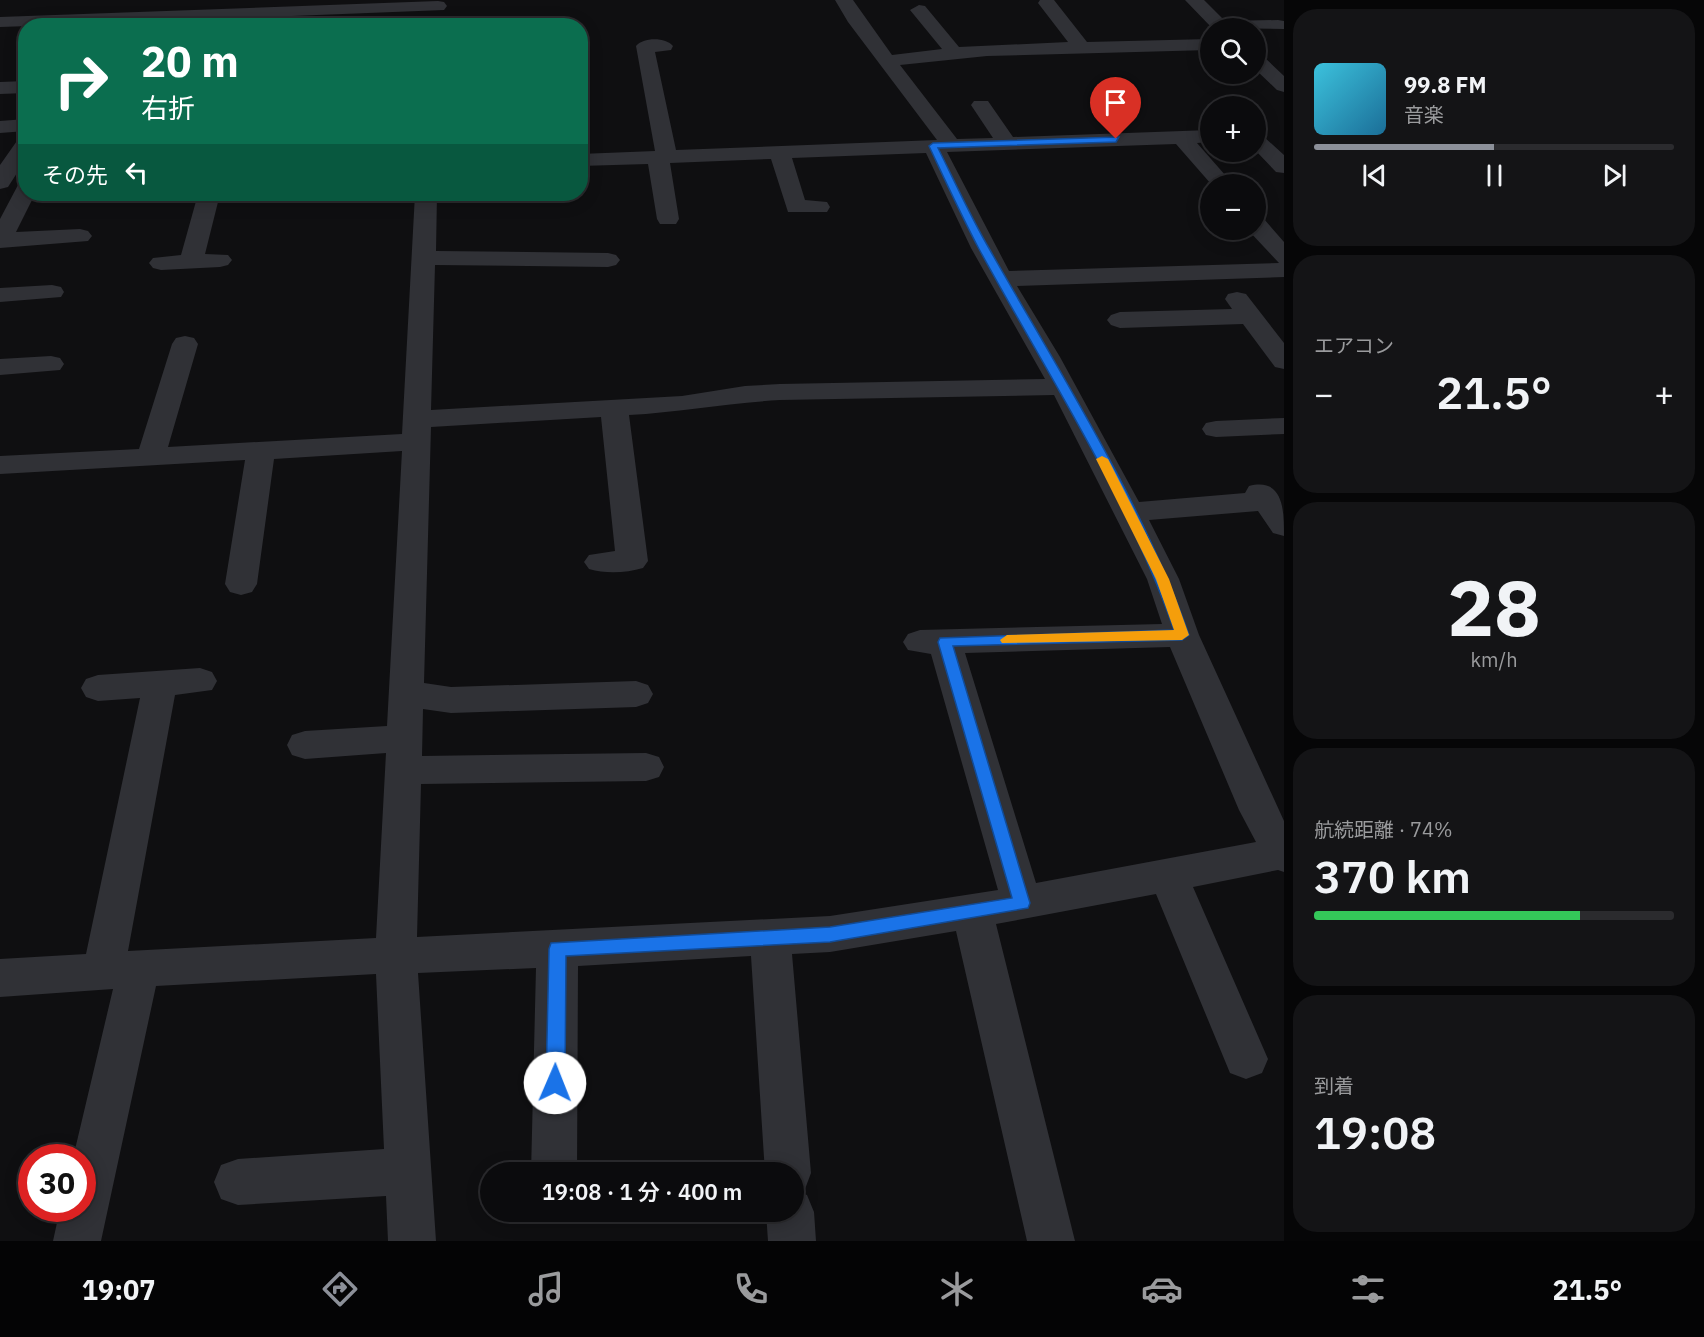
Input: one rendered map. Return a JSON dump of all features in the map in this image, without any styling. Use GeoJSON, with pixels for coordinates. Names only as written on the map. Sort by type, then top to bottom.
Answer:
{"type":"FeatureCollection","features":[{"type":"Feature","properties":{"kind":"street"},"geometry":{"type":"LineString","coordinates":[[0,978],[344,956],[557,949],[830,934],[1022,903],[1284,854],[1258,810],[1182,635],[1162,579],[1130,512],[1002,279],[942,145],[888,61],[844,0]]}},
{"type":"Feature","properties":{"kind":"street"},"geometry":{"type":"LineString","coordinates":[[1194,0],[1211,18]]}},
{"type":"Feature","properties":{"kind":"street"},"geometry":{"type":"LineString","coordinates":[[305,18],[364,17],[439,3],[438,18]]}},
{"type":"Feature","properties":{"kind":"street"},"geometry":{"type":"LineString","coordinates":[[1047,3],[1081,47]]}},
{"type":"Feature","properties":{"kind":"street"},"geometry":{"type":"LineString","coordinates":[[919,10],[955,54]]}},
{"type":"Feature","properties":{"kind":"street"},"geometry":{"type":"LineString","coordinates":[[0,22],[18,22]]}},
{"type":"Feature","properties":{"kind":"street"},"geometry":{"type":"LineString","coordinates":[[1266,25],[1278,25]]}},
{"type":"Feature","properties":{"kind":"street"},"geometry":{"type":"LineString","coordinates":[[888,61],[955,54],[1081,47],[1200,44]]}},
{"type":"Feature","properties":{"kind":"street"},"geometry":{"type":"LineString","coordinates":[[664,46],[645,46],[663,157],[668,219]]}},
{"type":"Feature","properties":{"kind":"street"},"geometry":{"type":"LineString","coordinates":[[1266,69],[1284,86]]}},
{"type":"Feature","properties":{"kind":"street"},"geometry":{"type":"LineString","coordinates":[[0,88],[18,87]]}},
{"type":"Feature","properties":{"kind":"street"},"geometry":{"type":"LineString","coordinates":[[634,93],[654,92]]}},
{"type":"Feature","properties":{"kind":"street"},"geometry":{"type":"LineString","coordinates":[[11,106],[18,96]]}},
{"type":"Feature","properties":{"kind":"street"},"geometry":{"type":"LineString","coordinates":[[981,105],[1008,143]]}},
{"type":"Feature","properties":{"kind":"street"},"geometry":{"type":"LineString","coordinates":[[0,127],[18,126]]}},
{"type":"Feature","properties":{"kind":"street"},"geometry":{"type":"LineString","coordinates":[[588,160],[1200,136]]}},
{"type":"Feature","properties":{"kind":"street"},"geometry":{"type":"LineString","coordinates":[[1181,137],[1213,174]]}},
{"type":"Feature","properties":{"kind":"street"},"geometry":{"type":"LineString","coordinates":[[1266,142],[1284,167]]}},
{"type":"Feature","properties":{"kind":"street"},"geometry":{"type":"LineString","coordinates":[[0,151],[18,146]]}},
{"type":"Feature","properties":{"kind":"street"},"geometry":{"type":"LineString","coordinates":[[780,152],[796,207],[819,207]]}},
{"type":"Feature","properties":{"kind":"street"},"geometry":{"type":"LineString","coordinates":[[18,154],[0,183],[18,184]]}},
{"type":"Feature","properties":{"kind":"street"},"geometry":{"type":"LineString","coordinates":[[20,201],[0,240],[80,237]]}},
{"type":"Feature","properties":{"kind":"street"},"geometry":{"type":"LineString","coordinates":[[191,262],[207,201]]}},
{"type":"Feature","properties":{"kind":"street"},"geometry":{"type":"LineString","coordinates":[[412,1241],[396,956],[426,201]]}},
{"type":"Feature","properties":{"kind":"street"},"geometry":{"type":"LineString","coordinates":[[1266,236],[1284,257]]}},
{"type":"Feature","properties":{"kind":"street"},"geometry":{"type":"LineString","coordinates":[[424,258],[608,260]]}},
{"type":"Feature","properties":{"kind":"street"},"geometry":{"type":"LineString","coordinates":[[161,263],[220,260]]}},
{"type":"Feature","properties":{"kind":"street"},"geometry":{"type":"LineString","coordinates":[[1002,279],[1218,274],[1284,270]]}},
{"type":"Feature","properties":{"kind":"street"},"geometry":{"type":"LineString","coordinates":[[1218,274],[1284,361]]}},
{"type":"Feature","properties":{"kind":"street"},"geometry":{"type":"LineString","coordinates":[[0,295],[52,292]]}},
{"type":"Feature","properties":{"kind":"street"},"geometry":{"type":"LineString","coordinates":[[1120,320],[1250,316]]}},
{"type":"Feature","properties":{"kind":"street"},"geometry":{"type":"LineString","coordinates":[[151,457],[185,344]]}},
{"type":"Feature","properties":{"kind":"street"},"geometry":{"type":"LineString","coordinates":[[0,367],[51,364]]}},
{"type":"Feature","properties":{"kind":"street"},"geometry":{"type":"LineString","coordinates":[[0,465],[261,451],[418,431],[554,401],[614,408],[682,404],[746,394],[780,392],[1063,387]]}},
{"type":"Feature","properties":{"kind":"street"},"geometry":{"type":"LineString","coordinates":[[600,562],[632,561],[614,408]]}},
{"type":"Feature","properties":{"kind":"street"},"geometry":{"type":"LineString","coordinates":[[1228,421],[1284,426]]}},
{"type":"Feature","properties":{"kind":"street"},"geometry":{"type":"LineString","coordinates":[[241,584],[261,451]]}},
{"type":"Feature","properties":{"kind":"street"},"geometry":{"type":"LineString","coordinates":[[1130,512],[1263,497],[1284,526]]}},
{"type":"Feature","properties":{"kind":"street"},"geometry":{"type":"LineString","coordinates":[[1022,903],[932,642],[1182,635]]}},
{"type":"Feature","properties":{"kind":"street"},"geometry":{"type":"LineString","coordinates":[[98,688],[201,681]]}},
{"type":"Feature","properties":{"kind":"street"},"geometry":{"type":"LineString","coordinates":[[77,1241],[121,970],[160,684]]}},
{"type":"Feature","properties":{"kind":"street"},"geometry":{"type":"LineString","coordinates":[[408,694],[451,700],[636,694]]}},
{"type":"Feature","properties":{"kind":"street"},"geometry":{"type":"LineString","coordinates":[[305,745],[405,754],[646,767]]}},
{"type":"Feature","properties":{"kind":"street"},"geometry":{"type":"LineString","coordinates":[[1168,875],[1245,1059]]}},
{"type":"Feature","properties":{"kind":"street"},"geometry":{"type":"LineString","coordinates":[[972,911],[1051,1241]]}},
{"type":"Feature","properties":{"kind":"street"},"geometry":{"type":"LineString","coordinates":[[770,937],[787,1162]]}},
{"type":"Feature","properties":{"kind":"street"},"geometry":{"type":"LineString","coordinates":[[554,1162],[557,949]]}},
{"type":"Feature","properties":{"kind":"street"},"geometry":{"type":"LineString","coordinates":[[238,1182],[408,1171]]}},
{"type":"Feature","properties":{"kind":"street"},"geometry":{"type":"LineString","coordinates":[[791,1222],[792,1241]]}},
{"type":"Feature","properties":{"kind":"slow traffic"},"geometry":{"type":"LineString","coordinates":[[1007,640],[1182,635],[1162,579],[1102,459]]}},
{"type":"Feature","properties":{"kind":"route"},"geometry":{"type":"LineString","coordinates":[[555,1083],[557,949],[830,934],[1022,903],[945,642],[1182,635],[1162,579],[1130,512],[1047,357],[983,248],[933,146],[1116,139]]}}]}
